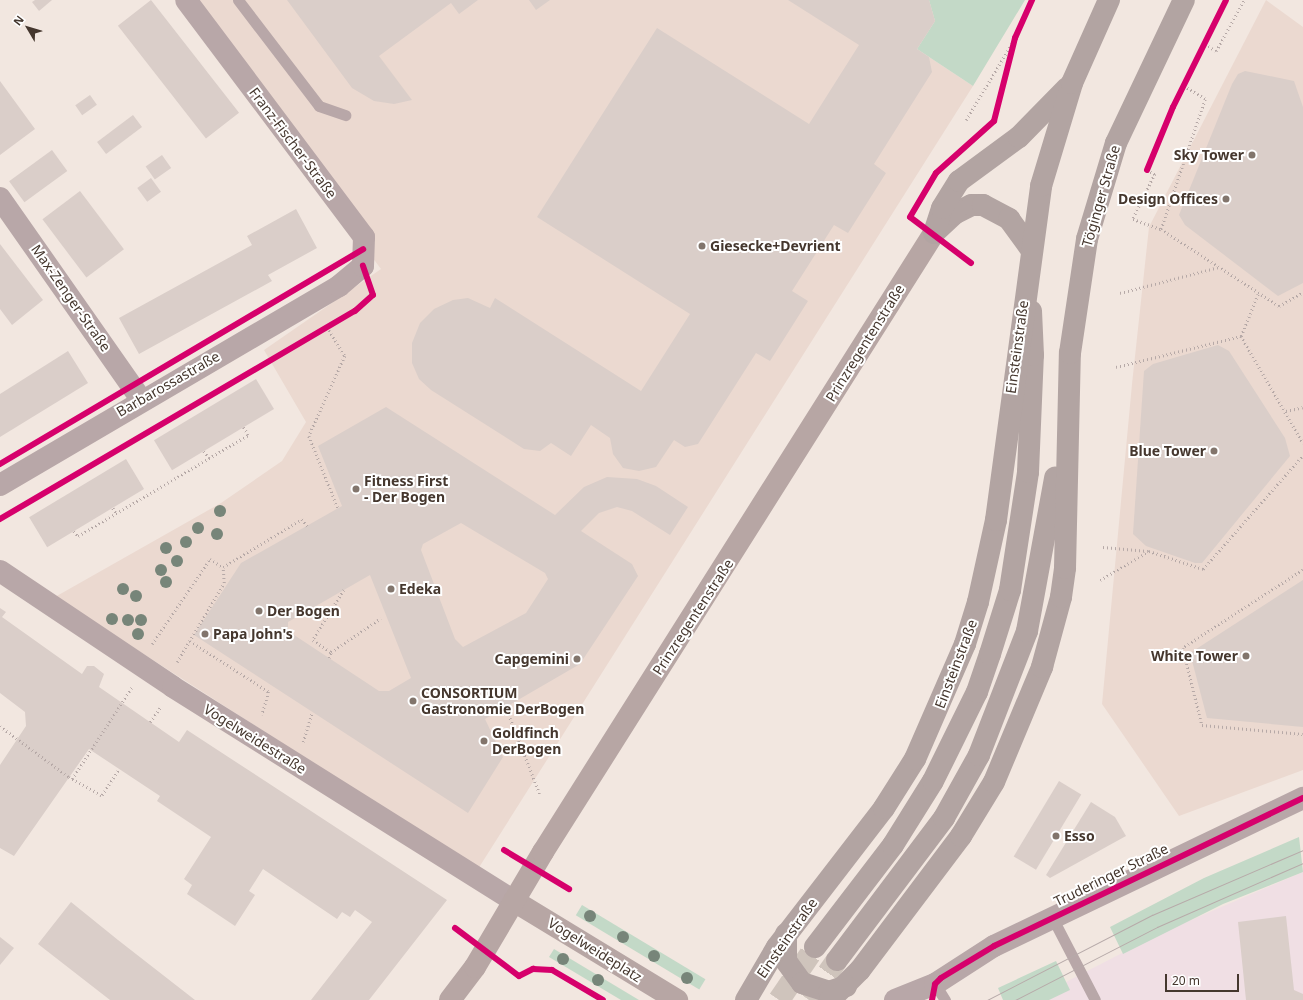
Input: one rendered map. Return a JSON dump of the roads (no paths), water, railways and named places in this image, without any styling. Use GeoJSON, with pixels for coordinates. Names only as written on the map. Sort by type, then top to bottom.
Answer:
{"type":"FeatureCollection","features":[{"type":"Feature","properties":{"kind":"highway"},"geometry":{"type":"LineString","coordinates":[[815,947],[893,845],[932,781],[977,692],[1010,590],[1028,472],[1033,355],[1029,274],[1031,249],[1041,186],[1072,83],[1108,0]]}},
{"type":"Feature","properties":{"kind":"highway","name":"Töginger Straße"},"geometry":{"type":"LineString","coordinates":[[1067,406],[1076,299],[1098,196],[1139,87],[1184,0]]}},
{"type":"Feature","properties":{"kind":"highway"},"geometry":{"type":"LineString","coordinates":[[934,233],[942,208],[959,181],[1019,137],[1072,83]]}},
{"type":"Feature","properties":{"kind":"highway"},"geometry":{"type":"LineString","coordinates":[[934,233],[954,214],[972,205],[983,205],[1006,216],[1031,249]]}},
{"type":"Feature","properties":{"kind":"highway","name":"Einsteinstraße"},"geometry":{"type":"LineString","coordinates":[[746,1000],[786,934],[858,843],[907,772],[934,720],[965,644],[978,602],[996,520],[1029,274]]}},
{"type":"Feature","properties":{"kind":"highway"},"geometry":{"type":"LineString","coordinates":[[837,960],[944,818],[992,725],[1018,658],[1034,601],[1067,406]]}},
{"type":"Feature","properties":{"kind":"highway"},"geometry":{"type":"LineString","coordinates":[[786,934],[786,961],[802,983],[829,992],[838,993],[961,836],[994,782],[1027,709],[1061,598],[1066,536],[1067,406]]}},
{"type":"Feature","properties":{"kind":"main road","name":"Prinzregentenstraße"},"geometry":{"type":"LineString","coordinates":[[450,1000],[514,901],[934,233]]}},
{"type":"Feature","properties":{"kind":"main road","name":"Vogelweideplatz"},"geometry":{"type":"LineString","coordinates":[[514,901],[676,1000]]}},
{"type":"Feature","properties":{"kind":"street","name":"Franz-Fischer-Straße"},"geometry":{"type":"LineString","coordinates":[[186,0],[364,237],[363,266],[339,286]]}},
{"type":"Feature","properties":{"kind":"street","name":"Max-Zenger-Straße"},"geometry":{"type":"LineString","coordinates":[[0,198],[141,399]]}},
{"type":"Feature","properties":{"kind":"street","name":"Barbarossastraße"},"geometry":{"type":"LineString","coordinates":[[0,485],[141,399],[339,286]]}},
{"type":"Feature","properties":{"kind":"street","name":"Vogelweidestraße"},"geometry":{"type":"LineString","coordinates":[[0,571],[138,664],[254,739],[514,901]]}},
{"type":"Feature","properties":{"kind":"street","name":"Truderinger Straße"},"geometry":{"type":"LineString","coordinates":[[895,1000],[940,992],[964,963],[1052,917],[1303,798]]}},
{"type":"Feature","properties":{"kind":"lane"},"geometry":{"type":"LineString","coordinates":[[238,0],[319,106],[345,115]]}},
{"type":"Feature","properties":{"kind":"lane"},"geometry":{"type":"LineString","coordinates":[[1052,917],[1095,1000]]}},
{"type":"Feature","properties":{"kind":"tunnel"},"geometry":{"type":"LineString","coordinates":[[779,1000],[815,947]]}},
{"type":"Feature","properties":{"kind":"tunnel"},"geometry":{"type":"LineString","coordinates":[[809,1000],[837,960]]}},
{"type":"Feature","properties":{"kind":"tram line"},"geometry":{"type":"LineString","coordinates":[[987,1000],[1152,915],[1303,850]]}},
{"type":"Feature","properties":{"kind":"tram line"},"geometry":{"type":"LineString","coordinates":[[1015,1000],[1157,927],[1303,863]]}},
{"type":"Feature","properties":{"kind":"place","name":"Sky Tower"},"geometry":{"type":"Point","coordinates":[1252,155]}},
{"type":"Feature","properties":{"kind":"place","name":"Design Offices"},"geometry":{"type":"Point","coordinates":[1226,199]}},
{"type":"Feature","properties":{"kind":"place","name":"Giesecke+Devrient"},"geometry":{"type":"Point","coordinates":[702,246]}},
{"type":"Feature","properties":{"kind":"place","name":"Blue Tower"},"geometry":{"type":"Point","coordinates":[1214,451]}},
{"type":"Feature","properties":{"kind":"place","name":"Fitness First - Der Bogen"},"geometry":{"type":"Point","coordinates":[356,489]}},
{"type":"Feature","properties":{"kind":"place","name":"Edeka"},"geometry":{"type":"Point","coordinates":[391,589]}},
{"type":"Feature","properties":{"kind":"place","name":"Der Bogen"},"geometry":{"type":"Point","coordinates":[259,611]}},
{"type":"Feature","properties":{"kind":"place","name":"Papa John's"},"geometry":{"type":"Point","coordinates":[205,634]}},
{"type":"Feature","properties":{"kind":"place","name":"White Tower"},"geometry":{"type":"Point","coordinates":[1246,656]}},
{"type":"Feature","properties":{"kind":"place","name":"Capgemini"},"geometry":{"type":"Point","coordinates":[577,659]}},
{"type":"Feature","properties":{"kind":"place","name":"CONSORTIUM Gastronomie DerBogen"},"geometry":{"type":"Point","coordinates":[413,701]}},
{"type":"Feature","properties":{"kind":"place","name":"Goldfinch DerBogen"},"geometry":{"type":"Point","coordinates":[484,741]}},
{"type":"Feature","properties":{"kind":"place","name":"Esso"},"geometry":{"type":"Point","coordinates":[1056,836]}}]}
